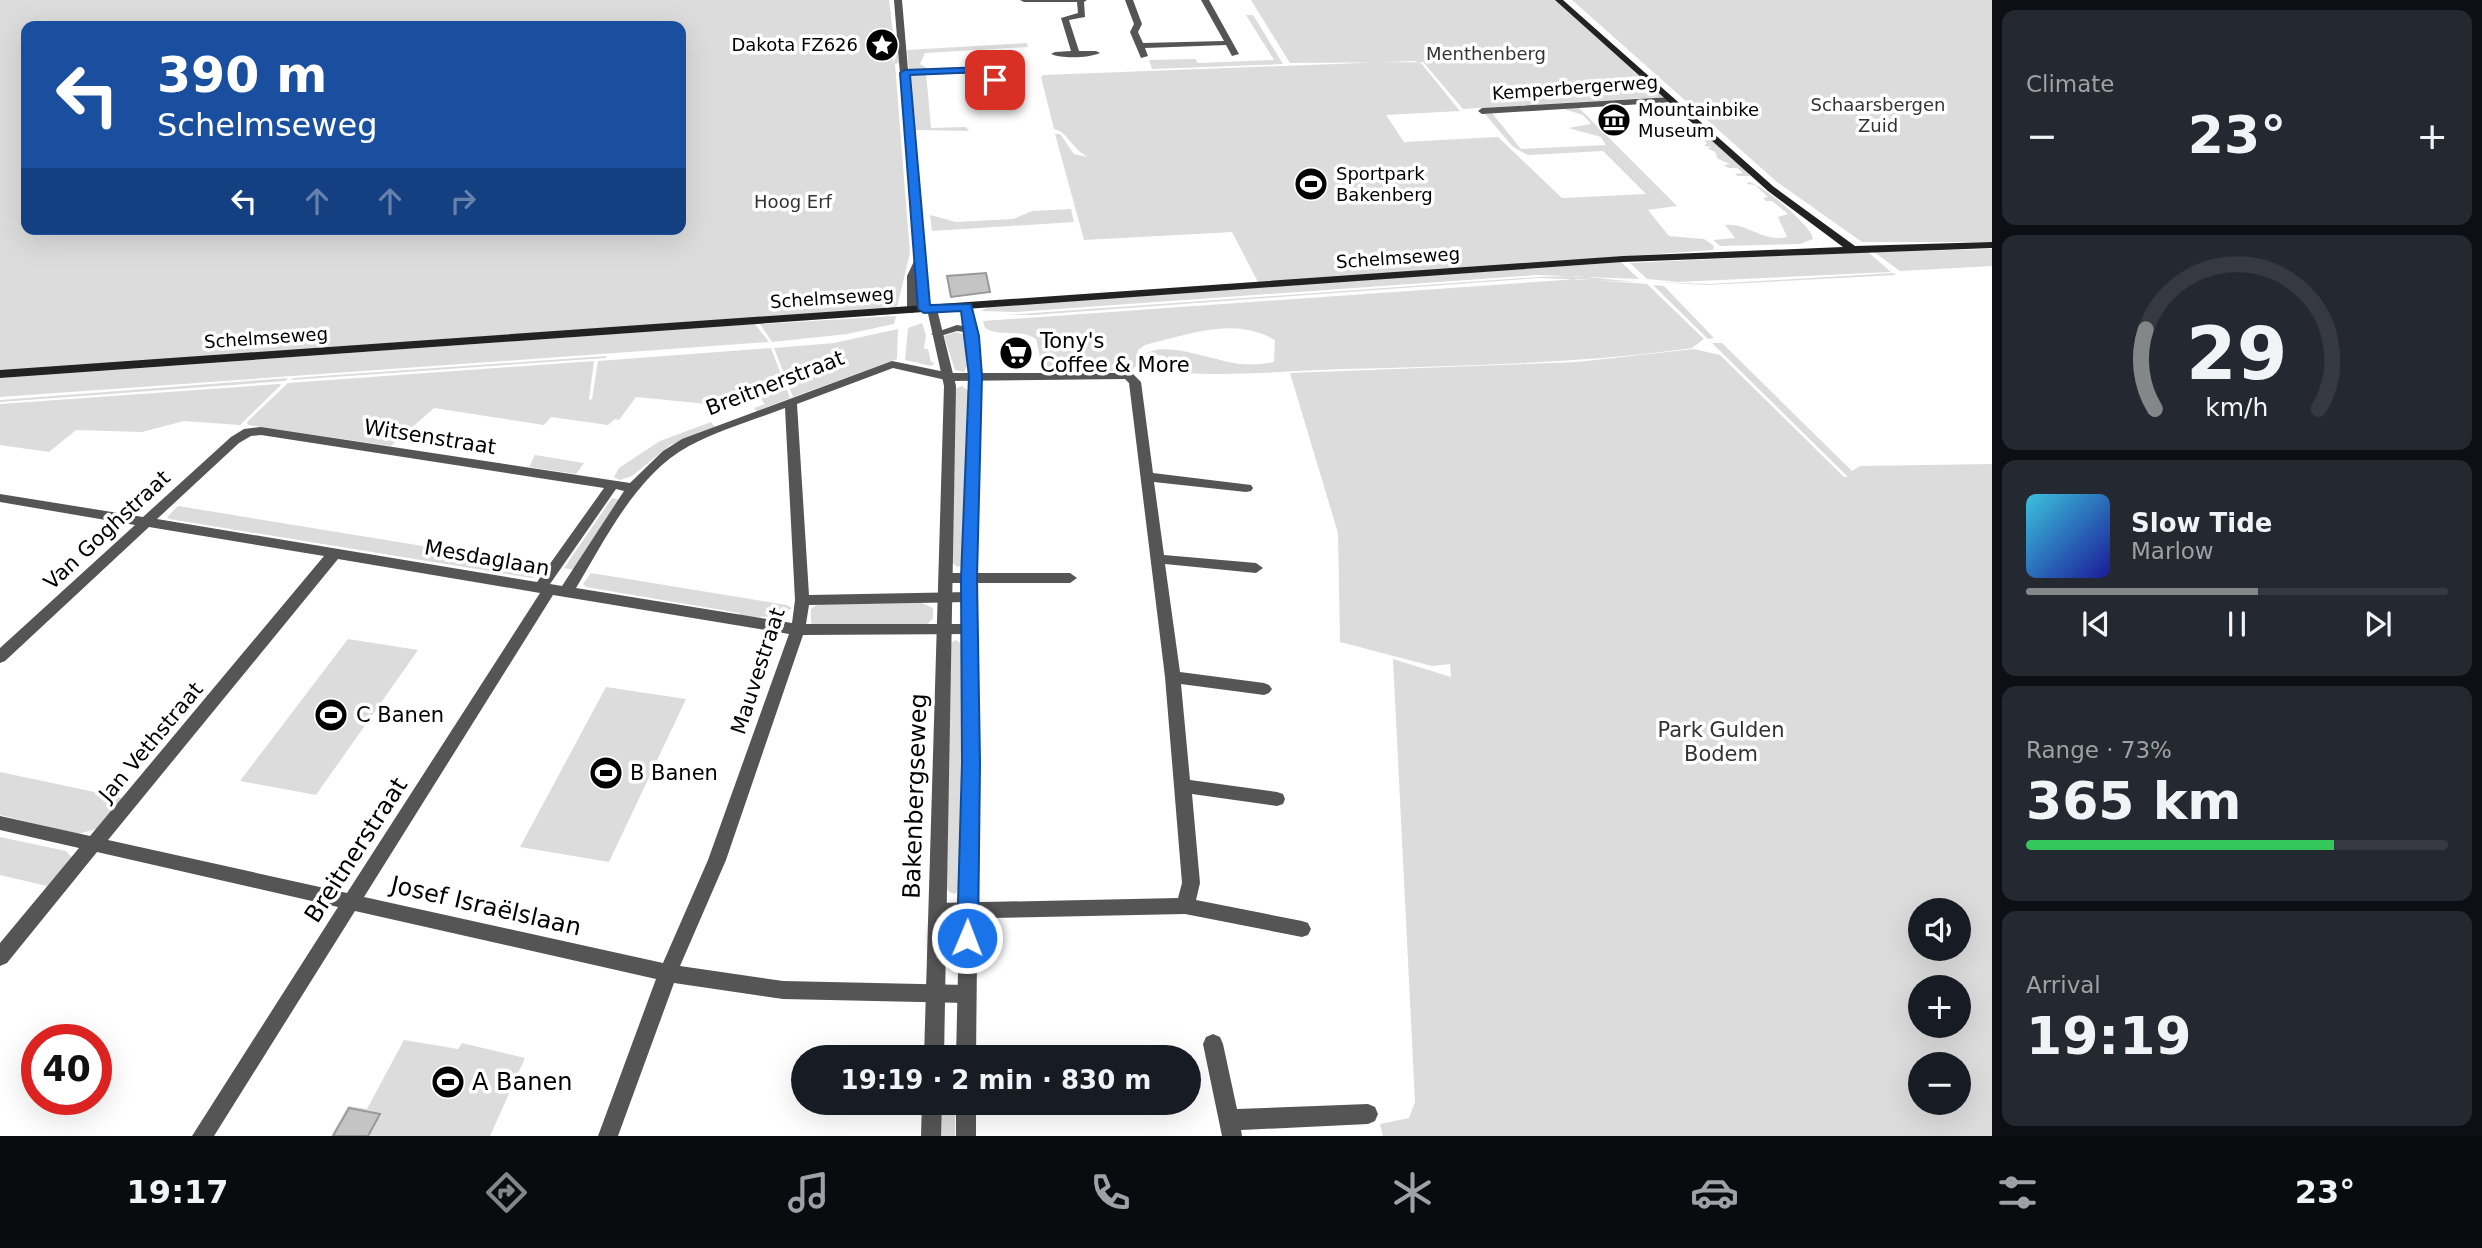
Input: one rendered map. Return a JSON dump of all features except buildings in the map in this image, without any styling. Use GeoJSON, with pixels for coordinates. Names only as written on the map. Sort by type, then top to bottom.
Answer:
{"type":"FeatureCollection","features":[{"type":"Feature","properties":{"kind":"main road","name":"Kemperbergerweg"},"geometry":{"type":"LineString","coordinates":[[1559,0],[1795,208],[1852,247]]}},
{"type":"Feature","properties":{"kind":"main road","name":"Kemperbergerweg"},"geometry":{"type":"LineString","coordinates":[[1795,208],[1831,248]]}},
{"type":"Feature","properties":{"kind":"main road","name":"Schelmseweg"},"geometry":{"type":"LineString","coordinates":[[0,374],[1751,252],[1992,245]]}},
{"type":"Feature","properties":{"kind":"street","name":"Bakenbergseweg"},"geometry":{"type":"LineString","coordinates":[[898,0],[919,260],[912,276],[923,309],[937,334],[950,377],[946,630],[934,1045]]}},
{"type":"Feature","properties":{"kind":"street"},"geometry":{"type":"LineString","coordinates":[[1025,1],[1081,0],[1082,15],[1065,18],[1076,54]]}},
{"type":"Feature","properties":{"kind":"street"},"geometry":{"type":"LineString","coordinates":[[1129,0],[1138,24],[1134,32],[1144,57]]}},
{"type":"Feature","properties":{"kind":"street"},"geometry":{"type":"LineString","coordinates":[[1205,0],[1235,54]]}},
{"type":"Feature","properties":{"kind":"street"},"geometry":{"type":"LineString","coordinates":[[1139,46],[1228,43]]}},
{"type":"Feature","properties":{"kind":"street"},"geometry":{"type":"LineString","coordinates":[[1055,54],[1096,53]]}},
{"type":"Feature","properties":{"kind":"street"},"geometry":{"type":"LineString","coordinates":[[905,73],[981,69],[993,72],[995,80],[999,106],[974,106],[970,86],[995,80]]}},
{"type":"Feature","properties":{"kind":"street","name":"Kemperbergerweg"},"geometry":{"type":"LineString","coordinates":[[1482,111],[1671,100]]}},
{"type":"Feature","properties":{"kind":"street"},"geometry":{"type":"LineString","coordinates":[[966,306],[976,376],[969,578],[966,1045]]}},
{"type":"Feature","properties":{"kind":"street"},"geometry":{"type":"LineString","coordinates":[[937,334],[957,328],[971,330]]}},
{"type":"Feature","properties":{"kind":"street","name":"Breitnerstraat"},"geometry":{"type":"LineString","coordinates":[[552,590],[650,466],[669,450],[892,364],[950,377]]}},
{"type":"Feature","properties":{"kind":"street"},"geometry":{"type":"LineString","coordinates":[[950,377],[1130,376],[1135,382],[1173,677],[1191,883],[1185,906]]}},
{"type":"Feature","properties":{"kind":"street","name":"Mauvestraat"},"geometry":{"type":"LineString","coordinates":[[608,1136],[668,973],[717,860],[798,630],[802,600],[791,402]]}},
{"type":"Feature","properties":{"kind":"street","name":"Witsenstraat"},"geometry":{"type":"LineString","coordinates":[[243,434],[261,431],[613,484]]}},
{"type":"Feature","properties":{"kind":"street","name":"Van Goghstraat"},"geometry":{"type":"LineString","coordinates":[[0,657],[243,434]]}},
{"type":"Feature","properties":{"kind":"street"},"geometry":{"type":"LineString","coordinates":[[1148,477],[1246,488]]}},
{"type":"Feature","properties":{"kind":"street"},"geometry":{"type":"LineString","coordinates":[[613,484],[635,488]]}},
{"type":"Feature","properties":{"kind":"street","name":"Breitnerstraat"},"geometry":{"type":"LineString","coordinates":[[202,1136],[552,590],[613,484]]}},
{"type":"Feature","properties":{"kind":"street","name":"Mesdaglaan"},"geometry":{"type":"LineString","coordinates":[[0,498],[798,630],[970,629]]}},
{"type":"Feature","properties":{"kind":"street","name":"Jan Vethstraat"},"geometry":{"type":"LineString","coordinates":[[0,957],[335,553]]}},
{"type":"Feature","properties":{"kind":"street"},"geometry":{"type":"LineString","coordinates":[[1158,559],[1256,568]]}},
{"type":"Feature","properties":{"kind":"street"},"geometry":{"type":"LineString","coordinates":[[946,578],[1070,578]]}},
{"type":"Feature","properties":{"kind":"street"},"geometry":{"type":"LineString","coordinates":[[802,600],[969,597]]}},
{"type":"Feature","properties":{"kind":"street"},"geometry":{"type":"LineString","coordinates":[[1173,677],[1264,689]]}},
{"type":"Feature","properties":{"kind":"street"},"geometry":{"type":"LineString","coordinates":[[1182,786],[1277,799]]}},
{"type":"Feature","properties":{"kind":"street","name":"Josef Israëlslaan"},"geometry":{"type":"LineString","coordinates":[[0,823],[668,973],[783,990],[966,994]]}},
{"type":"Feature","properties":{"kind":"street"},"geometry":{"type":"LineString","coordinates":[[938,911],[1185,906],[1302,929]]}},
{"type":"Feature","properties":{"kind":"street"},"geometry":{"type":"LineString","coordinates":[[1213,1044],[1231,1128],[1368,1114]]}},
{"type":"Feature","properties":{"kind":"street"},"geometry":{"type":"LineString","coordinates":[[931,1136],[932,1115]]}},
{"type":"Feature","properties":{"kind":"street"},"geometry":{"type":"LineString","coordinates":[[966,1115],[966,1136]]}},
{"type":"Feature","properties":{"kind":"green space","name":"Hoog Erf"},"geometry":{"type":"Polygon","coordinates":[[[0,0],[889,0],[895,49],[893,63],[899,50],[899,63],[895,64],[910,253],[897,307],[0,371],[0,0]]]}},
{"type":"Feature","properties":{"kind":"green space","name":"Menthenberg"},"geometry":{"type":"Polygon","coordinates":[[[1251,0],[1556,0],[1663,97],[1463,109],[1423,62],[1290,63],[1251,0]]]}},
{"type":"Feature","properties":{"kind":"green space","name":"Schaarsbergen Zuid"},"geometry":{"type":"Polygon","coordinates":[[[1572,0],[1992,0],[1992,242],[1862,242],[1777,182],[1572,0]]]}},
{"type":"Feature","properties":{"kind":"green space"},"geometry":{"type":"Polygon","coordinates":[[[1246,15],[1253,15],[1283,64],[1152,69],[1149,60],[1195,59],[1198,63],[1274,60],[1246,15]]]}},
{"type":"Feature","properties":{"kind":"green space"},"geometry":{"type":"Polygon","coordinates":[[[1027,43],[1028,47],[925,53],[920,64],[928,69],[909,70],[907,50],[1027,43]]]}},
{"type":"Feature","properties":{"kind":"green space","name":"Sportpark Bakenberg"},"geometry":{"type":"Polygon","coordinates":[[[1414,61],[1421,63],[1460,111],[1386,115],[1404,142],[1498,137],[1562,198],[1646,194],[1603,151],[1528,155],[1513,147],[1485,114],[1492,113],[1521,149],[1606,145],[1601,137],[1568,128],[1591,124],[1583,115],[1564,109],[1578,107],[1677,206],[1648,210],[1669,236],[1704,239],[1714,246],[1713,250],[1258,282],[1232,232],[1084,240],[1055,134],[1060,134],[1074,154],[1088,157],[1054,129],[1041,77],[1044,75],[1414,61]]]}},
{"type":"Feature","properties":{"kind":"green space"},"geometry":{"type":"Polygon","coordinates":[[[926,73],[931,128],[966,127],[969,131],[915,130],[909,74],[926,73]]]}},
{"type":"Feature","properties":{"kind":"green space"},"geometry":{"type":"Polygon","coordinates":[[[1699,128],[1750,176],[1737,176],[1735,174],[1743,173],[1737,168],[1724,165],[1730,164],[1718,159],[1715,152],[1707,148],[1712,147],[1704,146],[1707,143],[1702,139],[1694,139],[1686,132],[1692,139],[1668,140],[1657,132],[1699,128]]]}},
{"type":"Feature","properties":{"kind":"green space"},"geometry":{"type":"Polygon","coordinates":[[[1747,184],[1755,184],[1785,206],[1805,225],[1813,239],[1800,244],[1720,246],[1713,240],[1735,238],[1725,225],[1741,227],[1771,237],[1787,237],[1778,217],[1788,214],[1772,201],[1766,201],[1763,198],[1768,197],[1755,185],[1747,184]]]}},
{"type":"Feature","properties":{"kind":"green space"},"geometry":{"type":"Polygon","coordinates":[[[1071,209],[1074,222],[932,231],[930,215],[956,222],[1013,219],[1032,211],[1071,209]]]}},
{"type":"Feature","properties":{"kind":"green space"},"geometry":{"type":"Polygon","coordinates":[[[1992,249],[1992,266],[1900,271],[1874,252],[1992,249]]]}},
{"type":"Feature","properties":{"kind":"green space"},"geometry":{"type":"Polygon","coordinates":[[[1868,252],[1891,272],[1678,282],[1647,279],[1630,263],[1868,252]]]}},
{"type":"Feature","properties":{"kind":"green space"},"geometry":{"type":"Polygon","coordinates":[[[1621,262],[1639,279],[1537,275],[1015,312],[981,311],[988,307],[1621,262]]]}},
{"type":"Feature","properties":{"kind":"green space"},"geometry":{"type":"Polygon","coordinates":[[[1893,273],[1896,275],[1707,285],[1653,282],[1709,284],[1893,273]]]}},
{"type":"Feature","properties":{"kind":"green space"},"geometry":{"type":"Polygon","coordinates":[[[1576,276],[1638,282],[1539,278],[1006,315],[1538,277],[1576,276]]]}},
{"type":"Feature","properties":{"kind":"green space"},"geometry":{"type":"Polygon","coordinates":[[[1578,279],[1647,284],[1704,339],[1692,348],[1678,350],[1511,364],[1221,374],[1147,369],[1149,363],[1167,363],[1165,356],[1146,354],[1165,349],[1240,364],[1274,362],[1275,340],[1243,329],[1227,328],[1145,345],[1138,350],[1136,366],[1130,371],[1043,371],[1036,339],[1023,334],[991,331],[985,328],[983,321],[1578,279]]]}},
{"type":"Feature","properties":{"kind":"green space"},"geometry":{"type":"Polygon","coordinates":[[[1653,285],[1664,286],[1714,338],[1708,339],[1653,285]]]}},
{"type":"Feature","properties":{"kind":"green space"},"geometry":{"type":"Polygon","coordinates":[[[896,316],[894,324],[847,334],[772,342],[760,324],[896,316]]]}},
{"type":"Feature","properties":{"kind":"green space"},"geometry":{"type":"Polygon","coordinates":[[[922,323],[926,335],[924,349],[928,349],[931,362],[935,363],[931,366],[905,360],[908,328],[922,323]]]}},
{"type":"Feature","properties":{"kind":"green space"},"geometry":{"type":"Polygon","coordinates":[[[755,324],[769,342],[0,397],[0,378],[755,324]]]}},
{"type":"Feature","properties":{"kind":"green space"},"geometry":{"type":"Polygon","coordinates":[[[898,329],[897,359],[793,397],[774,348],[834,343],[898,329]]]}},
{"type":"Feature","properties":{"kind":"green space"},"geometry":{"type":"Polygon","coordinates":[[[956,332],[965,335],[968,364],[964,372],[955,370],[944,336],[956,332]]]}},
{"type":"Feature","properties":{"kind":"green space","name":"Park Gulden Bodem"},"geometry":{"type":"Polygon","coordinates":[[[1712,343],[1722,343],[1852,471],[1860,466],[1992,464],[1992,1136],[1383,1136],[1380,1124],[1409,1118],[1415,1102],[1393,659],[1451,677],[1450,664],[1432,666],[1340,642],[1338,533],[1290,373],[1577,362],[1694,349],[1720,355],[1844,477],[1848,477],[1712,343]]]}},
{"type":"Feature","properties":{"kind":"green space"},"geometry":{"type":"Polygon","coordinates":[[[771,348],[790,398],[757,411],[754,408],[765,404],[750,387],[718,399],[725,407],[720,409],[717,405],[636,397],[619,420],[615,419],[608,425],[551,417],[544,425],[434,408],[391,446],[248,425],[247,422],[288,383],[594,361],[589,400],[592,399],[598,361],[771,348]]]}},
{"type":"Feature","properties":{"kind":"green space"},"geometry":{"type":"Polygon","coordinates":[[[606,358],[291,380],[293,378],[606,358]]]}},
{"type":"Feature","properties":{"kind":"green space"},"geometry":{"type":"Polygon","coordinates":[[[288,378],[285,381],[0,402],[0,400],[288,378]]]}},
{"type":"Feature","properties":{"kind":"green space"},"geometry":{"type":"Polygon","coordinates":[[[281,385],[240,425],[184,421],[142,432],[76,430],[49,452],[0,445],[0,404],[281,385]]]}},
{"type":"Feature","properties":{"kind":"green space"},"geometry":{"type":"Polygon","coordinates":[[[962,386],[969,391],[969,549],[964,565],[957,567],[951,561],[955,389],[962,386]]]}},
{"type":"Feature","properties":{"kind":"green space"},"geometry":{"type":"Polygon","coordinates":[[[711,422],[715,427],[670,445],[632,476],[620,480],[614,477],[619,468],[660,441],[711,422]]]}},
{"type":"Feature","properties":{"kind":"green space"},"geometry":{"type":"Polygon","coordinates":[[[535,455],[584,463],[576,474],[529,467],[535,455]]]}},
{"type":"Feature","properties":{"kind":"green space"},"geometry":{"type":"Polygon","coordinates":[[[612,498],[622,500],[575,570],[564,568],[612,498]]]}},
{"type":"Feature","properties":{"kind":"green space"},"geometry":{"type":"Polygon","coordinates":[[[178,506],[545,566],[537,577],[531,578],[169,519],[167,517],[178,506]]]}},
{"type":"Feature","properties":{"kind":"green space"},"geometry":{"type":"Polygon","coordinates":[[[591,573],[792,608],[774,616],[742,617],[739,613],[586,587],[583,584],[591,573]]]}},
{"type":"Feature","properties":{"kind":"green space"},"geometry":{"type":"Polygon","coordinates":[[[922,603],[933,608],[933,618],[927,625],[817,626],[811,623],[811,609],[818,604],[922,603]]]}},
{"type":"Feature","properties":{"kind":"green space","name":"C Banen"},"geometry":{"type":"Polygon","coordinates":[[[348,639],[418,650],[316,795],[240,781],[348,639]]]}},
{"type":"Feature","properties":{"kind":"green space"},"geometry":{"type":"Polygon","coordinates":[[[956,640],[963,645],[963,884],[955,894],[949,892],[943,883],[950,643],[956,640]]]}},
{"type":"Feature","properties":{"kind":"green space","name":"B Banen"},"geometry":{"type":"Polygon","coordinates":[[[606,687],[686,699],[609,862],[520,847],[606,687]]]}},
{"type":"Feature","properties":{"kind":"green space"},"geometry":{"type":"Polygon","coordinates":[[[0,772],[123,798],[96,829],[78,834],[0,815],[0,772]]]}},
{"type":"Feature","properties":{"kind":"green space"},"geometry":{"type":"Polygon","coordinates":[[[0,837],[66,851],[72,858],[47,886],[0,875],[0,837]]]}},
{"type":"Feature","properties":{"kind":"green space"},"geometry":{"type":"Polygon","coordinates":[[[946,928],[961,928],[962,962],[958,968],[950,970],[944,965],[946,928]]]}},
{"type":"Feature","properties":{"kind":"green space","name":"A Banen"},"geometry":{"type":"Polygon","coordinates":[[[404,1040],[458,1049],[462,1043],[525,1058],[490,1136],[331,1136],[348,1106],[367,1109],[404,1040]]]}},
{"type":"Feature","properties":{"kind":"green space"},"geometry":{"type":"Polygon","coordinates":[[[938,1115],[955,1115],[955,1136],[937,1136],[938,1115]]]}},
{"type":"Feature","properties":{"kind":"place","name":"Dakota FZ626"},"geometry":{"type":"Point","coordinates":[882,45]}},
{"type":"Feature","properties":{"kind":"place","name":"Mountainbike Museum"},"geometry":{"type":"Point","coordinates":[1614,120]}},
{"type":"Feature","properties":{"kind":"place","name":"Sportpark Bakenberg"},"geometry":{"type":"Point","coordinates":[1311,184]}},
{"type":"Feature","properties":{"kind":"place","name":"Tony's Coffee & More"},"geometry":{"type":"Point","coordinates":[1016,353]}},
{"type":"Feature","properties":{"kind":"place","name":"C Banen"},"geometry":{"type":"Point","coordinates":[331,715]}},
{"type":"Feature","properties":{"kind":"place","name":"B Banen"},"geometry":{"type":"Point","coordinates":[606,773]}},
{"type":"Feature","properties":{"kind":"place","name":"A Banen"},"geometry":{"type":"Point","coordinates":[448,1082]}},
{"type":"Feature","properties":{"kind":"route"},"geometry":{"type":"LineString","coordinates":[[967,938],[971,763],[969,578],[976,376],[973,336],[966,306],[924,309],[905,73],[981,69],[993,72],[995,80]]}}]}
